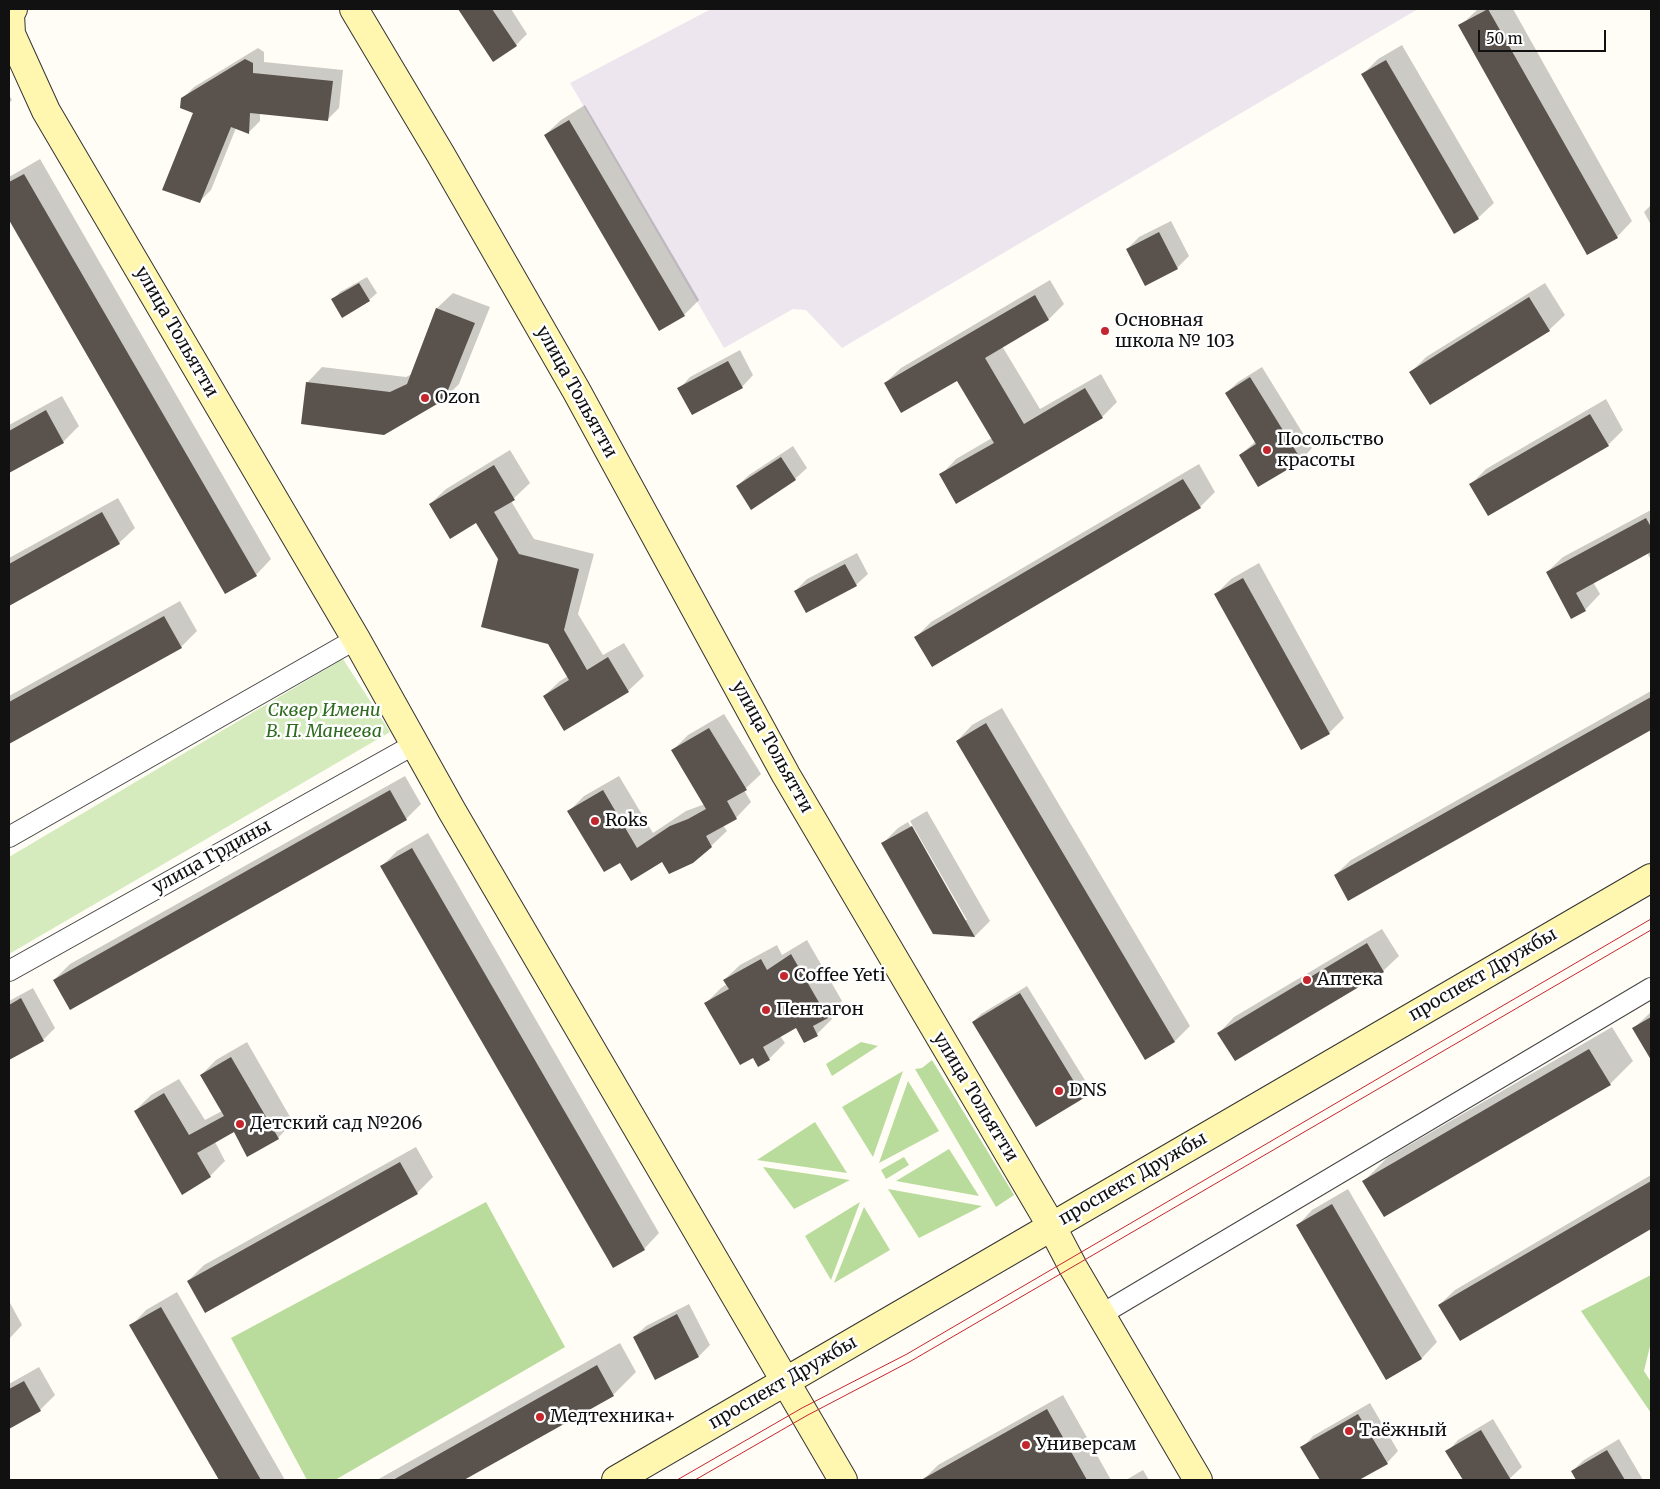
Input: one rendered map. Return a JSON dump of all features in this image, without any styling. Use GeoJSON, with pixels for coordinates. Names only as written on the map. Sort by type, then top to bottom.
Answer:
{"type":"FeatureCollection","features":[{"type":"Feature","properties":{"kind":"street","name":"улица Тольятти"},"geometry":{"type":"LineString","coordinates":[[13,9],[10,14],[11,34],[46,111],[356,639],[415,744],[843,1480]]}},
{"type":"Feature","properties":{"kind":"street","name":"улица Тольятти"},"geometry":{"type":"LineString","coordinates":[[354,9],[576,390],[786,775],[1052,1227],[1198,1480]]}},
{"type":"Feature","properties":{"kind":"street"},"geometry":{"type":"LineString","coordinates":[[9,837],[356,639]]}},
{"type":"Feature","properties":{"kind":"street","name":"улица Грдины"},"geometry":{"type":"LineString","coordinates":[[9,971],[415,744]]}},
{"type":"Feature","properties":{"kind":"street","name":"проспект Дружбы"},"geometry":{"type":"LineString","coordinates":[[616,1480],[1651,878]]}},
{"type":"Feature","properties":{"kind":"street"},"geometry":{"type":"LineString","coordinates":[[1102,1314],[1651,988]]}},
{"type":"Feature","properties":{"kind":"shaded area"},"geometry":{"type":"Polygon","coordinates":[[[711,9],[1418,9],[842,348],[806,310],[793,309],[724,348],[570,83],[711,9]]]}},
{"type":"Feature","properties":{"kind":"green space","name":"Сквер Имени В. П. Манеева"},"geometry":{"type":"Polygon","coordinates":[[[343,659],[390,732],[9,954],[9,857],[343,659]]]}},
{"type":"Feature","properties":{"kind":"green space"},"geometry":{"type":"Polygon","coordinates":[[[861,1042],[878,1046],[832,1076],[826,1064],[861,1042]]]}},
{"type":"Feature","properties":{"kind":"green space"},"geometry":{"type":"Polygon","coordinates":[[[932,1060],[1014,1195],[996,1207],[915,1069],[922,1068],[932,1060]]]}},
{"type":"Feature","properties":{"kind":"green space"},"geometry":{"type":"Polygon","coordinates":[[[903,1071],[873,1157],[842,1107],[903,1071]]]}},
{"type":"Feature","properties":{"kind":"green space"},"geometry":{"type":"Polygon","coordinates":[[[908,1081],[939,1131],[879,1163],[908,1081]]]}},
{"type":"Feature","properties":{"kind":"green space"},"geometry":{"type":"Polygon","coordinates":[[[815,1122],[847,1173],[757,1160],[815,1122]]]}},
{"type":"Feature","properties":{"kind":"green space"},"geometry":{"type":"Polygon","coordinates":[[[949,1149],[979,1196],[896,1181],[949,1149]]]}},
{"type":"Feature","properties":{"kind":"green space"},"geometry":{"type":"Polygon","coordinates":[[[904,1157],[909,1165],[886,1179],[881,1170],[904,1157]]]}},
{"type":"Feature","properties":{"kind":"green space"},"geometry":{"type":"Polygon","coordinates":[[[763,1167],[850,1180],[794,1209],[763,1167]]]}},
{"type":"Feature","properties":{"kind":"green space"},"geometry":{"type":"Polygon","coordinates":[[[888,1189],[982,1206],[919,1238],[888,1189]]]}},
{"type":"Feature","properties":{"kind":"green space"},"geometry":{"type":"Polygon","coordinates":[[[486,1202],[565,1347],[335,1480],[307,1480],[231,1338],[486,1202]]]}},
{"type":"Feature","properties":{"kind":"green space"},"geometry":{"type":"Polygon","coordinates":[[[860,1202],[831,1280],[805,1236],[860,1202]]]}},
{"type":"Feature","properties":{"kind":"green space"},"geometry":{"type":"Polygon","coordinates":[[[864,1207],[890,1250],[834,1283],[864,1207]]]}},
{"type":"Feature","properties":{"kind":"green space"},"geometry":{"type":"Polygon","coordinates":[[[1651,1275],[1651,1342],[1644,1371],[1651,1382],[1651,1413],[1581,1311],[1651,1275]]]}},
{"type":"Feature","properties":{"kind":"building"},"geometry":{"type":"Polygon","coordinates":[[[458,9],[492,9],[517,46],[493,62],[458,9]]]}},
{"type":"Feature","properties":{"kind":"building"},"geometry":{"type":"Polygon","coordinates":[[[1488,9],[1618,238],[1587,255],[1458,25],[1488,9]]]}},
{"type":"Feature","properties":{"kind":"building"},"geometry":{"type":"Polygon","coordinates":[[[245,59],[253,63],[253,73],[333,81],[328,121],[250,113],[249,134],[231,127],[200,203],[162,190],[193,113],[180,108],[181,98],[245,59]]]}},
{"type":"Feature","properties":{"kind":"building"},"geometry":{"type":"Polygon","coordinates":[[[1386,60],[1479,219],[1454,234],[1361,74],[1386,60]]]}},
{"type":"Feature","properties":{"kind":"building"},"geometry":{"type":"Polygon","coordinates":[[[569,120],[685,316],[659,331],[544,135],[569,120]]]}},
{"type":"Feature","properties":{"kind":"building"},"geometry":{"type":"Polygon","coordinates":[[[24,174],[257,576],[225,594],[9,220],[9,182],[24,174]]]}},
{"type":"Feature","properties":{"kind":"building"},"geometry":{"type":"Polygon","coordinates":[[[1159,232],[1178,269],[1145,286],[1126,249],[1159,232]]]}},
{"type":"Feature","properties":{"kind":"building"},"geometry":{"type":"Polygon","coordinates":[[[359,283],[370,301],[342,318],[331,299],[359,283]]]}},
{"type":"Feature","properties":{"kind":"building"},"geometry":{"type":"Polygon","coordinates":[[[1035,295],[1049,320],[985,358],[1024,424],[1085,388],[1103,418],[956,504],[939,474],[994,443],[957,381],[901,413],[884,383],[1035,295]]]}},
{"type":"Feature","properties":{"kind":"building"},"geometry":{"type":"Polygon","coordinates":[[[1529,297],[1550,331],[1430,405],[1409,372],[1529,297]]]}},
{"type":"Feature","properties":{"kind":"building"},"geometry":{"type":"Polygon","coordinates":[[[436,308],[475,323],[444,400],[384,435],[301,424],[306,382],[390,392],[407,384],[436,308]]]}},
{"type":"Feature","properties":{"kind":"building"},"geometry":{"type":"Polygon","coordinates":[[[728,361],[743,388],[692,415],[677,388],[728,361]]]}},
{"type":"Feature","properties":{"kind":"building"},"geometry":{"type":"Polygon","coordinates":[[[1250,377],[1302,461],[1258,487],[1239,455],[1256,444],[1225,393],[1250,377]]]}},
{"type":"Feature","properties":{"kind":"building"},"geometry":{"type":"Polygon","coordinates":[[[46,410],[64,443],[9,473],[9,431],[46,410]]]}},
{"type":"Feature","properties":{"kind":"building"},"geometry":{"type":"Polygon","coordinates":[[[1590,414],[1609,446],[1488,516],[1469,484],[1590,414]]]}},
{"type":"Feature","properties":{"kind":"building"},"geometry":{"type":"Polygon","coordinates":[[[781,457],[796,480],[751,510],[736,486],[781,457]]]}},
{"type":"Feature","properties":{"kind":"building"},"geometry":{"type":"Polygon","coordinates":[[[494,465],[515,500],[494,512],[519,554],[579,569],[564,630],[587,670],[608,657],[629,692],[564,731],[543,696],[569,680],[548,644],[481,627],[498,559],[476,523],[450,539],[429,504],[494,465]]]}},
{"type":"Feature","properties":{"kind":"building"},"geometry":{"type":"Polygon","coordinates":[[[1183,479],[1201,508],[932,667],[914,637],[1183,479]]]}},
{"type":"Feature","properties":{"kind":"building"},"geometry":{"type":"Polygon","coordinates":[[[102,512],[120,544],[9,606],[9,564],[102,512]]]}},
{"type":"Feature","properties":{"kind":"building"},"geometry":{"type":"Polygon","coordinates":[[[1646,518],[1651,527],[1651,552],[1576,593],[1586,611],[1571,619],[1546,572],[1646,518]]]}},
{"type":"Feature","properties":{"kind":"building"},"geometry":{"type":"Polygon","coordinates":[[[845,564],[857,586],[806,613],[794,591],[845,564]]]}},
{"type":"Feature","properties":{"kind":"building"},"geometry":{"type":"Polygon","coordinates":[[[1243,578],[1330,734],[1301,750],[1214,594],[1243,578]]]}},
{"type":"Feature","properties":{"kind":"building"},"geometry":{"type":"Polygon","coordinates":[[[164,616],[182,648],[9,744],[9,702],[164,616]]]}},
{"type":"Feature","properties":{"kind":"building"},"geometry":{"type":"Polygon","coordinates":[[[1651,697],[1651,730],[1348,901],[1334,875],[1651,697]]]}},
{"type":"Feature","properties":{"kind":"building"},"geometry":{"type":"Polygon","coordinates":[[[986,723],[1175,1042],[1145,1060],[956,741],[986,723]]]}},
{"type":"Feature","properties":{"kind":"building"},"geometry":{"type":"Polygon","coordinates":[[[709,728],[747,790],[727,801],[737,819],[706,836],[712,847],[693,863],[669,874],[662,862],[631,881],[620,863],[604,872],[567,811],[603,790],[637,848],[670,826],[706,809],[671,750],[709,728]]]}},
{"type":"Feature","properties":{"kind":"building"},"geometry":{"type":"Polygon","coordinates":[[[390,790],[407,820],[70,1010],[53,980],[390,790]]]}},
{"type":"Feature","properties":{"kind":"building"},"geometry":{"type":"Polygon","coordinates":[[[912,826],[975,937],[933,934],[881,843],[912,826]]]}},
{"type":"Feature","properties":{"kind":"building"},"geometry":{"type":"Polygon","coordinates":[[[412,848],[645,1250],[613,1268],[380,866],[412,848]]]}},
{"type":"Feature","properties":{"kind":"building"},"geometry":{"type":"Polygon","coordinates":[[[1367,943],[1384,972],[1235,1061],[1217,1033],[1367,943]]]}},
{"type":"Feature","properties":{"kind":"building","name":"Пентагон"},"geometry":{"type":"Polygon","coordinates":[[[791,954],[828,1018],[813,1026],[818,1036],[804,1043],[796,1028],[763,1047],[770,1060],[758,1067],[753,1058],[740,1065],[704,1003],[729,989],[723,980],[761,959],[767,970],[791,954]]]}},
{"type":"Feature","properties":{"kind":"building"},"geometry":{"type":"Polygon","coordinates":[[[1020,993],[1084,1098],[1036,1127],[972,1022],[1020,993]]]}},
{"type":"Feature","properties":{"kind":"building"},"geometry":{"type":"Polygon","coordinates":[[[21,998],[44,1041],[9,1060],[9,1005],[21,998]]]}},
{"type":"Feature","properties":{"kind":"building"},"geometry":{"type":"Polygon","coordinates":[[[1651,1017],[1651,1060],[1632,1028],[1651,1017]]]}},
{"type":"Feature","properties":{"kind":"building"},"geometry":{"type":"Polygon","coordinates":[[[1589,1049],[1611,1085],[1384,1217],[1362,1181],[1589,1049]]]}},
{"type":"Feature","properties":{"kind":"building","name":"Детский сад №206"},"geometry":{"type":"Polygon","coordinates":[[[231,1057],[279,1139],[247,1157],[234,1132],[197,1153],[211,1177],[182,1195],[134,1111],[164,1093],[189,1135],[224,1116],[200,1075],[231,1057]]]}},
{"type":"Feature","properties":{"kind":"building"},"geometry":{"type":"Polygon","coordinates":[[[400,1162],[418,1194],[205,1313],[187,1281],[400,1162]]]}},
{"type":"Feature","properties":{"kind":"building"},"geometry":{"type":"Polygon","coordinates":[[[1651,1181],[1651,1229],[1460,1341],[1438,1305],[1651,1181]]]}},
{"type":"Feature","properties":{"kind":"building"},"geometry":{"type":"Polygon","coordinates":[[[1332,1204],[1422,1359],[1386,1380],[1296,1225],[1332,1204]]]}},
{"type":"Feature","properties":{"kind":"building"},"geometry":{"type":"Polygon","coordinates":[[[161,1307],[261,1480],[219,1480],[129,1325],[161,1307]]]}},
{"type":"Feature","properties":{"kind":"building"},"geometry":{"type":"Polygon","coordinates":[[[677,1314],[699,1357],[655,1380],[633,1337],[677,1314]]]}},
{"type":"Feature","properties":{"kind":"building"},"geometry":{"type":"Polygon","coordinates":[[[597,1365],[614,1396],[464,1480],[393,1480],[597,1365]]]}},
{"type":"Feature","properties":{"kind":"building"},"geometry":{"type":"Polygon","coordinates":[[[24,1381],[41,1411],[9,1429],[9,1389],[24,1381]]]}},
{"type":"Feature","properties":{"kind":"building","name":"Универсам"},"geometry":{"type":"Polygon","coordinates":[[[1047,1409],[1087,1480],[921,1480],[1047,1409]]]}},
{"type":"Feature","properties":{"kind":"building","name":"Таёжный"},"geometry":{"type":"Polygon","coordinates":[[[1358,1414],[1388,1464],[1359,1480],[1320,1480],[1300,1447],[1358,1414]]]}},
{"type":"Feature","properties":{"kind":"building"},"geometry":{"type":"Polygon","coordinates":[[[1481,1430],[1511,1480],[1463,1480],[1445,1451],[1481,1430]]]}},
{"type":"Feature","properties":{"kind":"building"},"geometry":{"type":"Polygon","coordinates":[[[1607,1450],[1625,1480],[1576,1480],[1571,1471],[1607,1450]]]}},
{"type":"Feature","properties":{"kind":"tram line"},"geometry":{"type":"LineString","coordinates":[[677,1480],[802,1408],[907,1354],[1651,919]]}},
{"type":"Feature","properties":{"kind":"tram line"},"geometry":{"type":"LineString","coordinates":[[695,1480],[806,1416],[911,1361],[1651,930]]}},
{"type":"Feature","properties":{"kind":"place","name":"Основная школа № 103"},"geometry":{"type":"Point","coordinates":[1105,331]}},
{"type":"Feature","properties":{"kind":"place","name":"Ozon"},"geometry":{"type":"Point","coordinates":[425,398]}},
{"type":"Feature","properties":{"kind":"place","name":"Посольство красоты"},"geometry":{"type":"Point","coordinates":[1267,450]}},
{"type":"Feature","properties":{"kind":"place","name":"Roks"},"geometry":{"type":"Point","coordinates":[595,821]}},
{"type":"Feature","properties":{"kind":"place","name":"Coffee Yeti"},"geometry":{"type":"Point","coordinates":[784,976]}},
{"type":"Feature","properties":{"kind":"place","name":"Аптека"},"geometry":{"type":"Point","coordinates":[1307,980]}},
{"type":"Feature","properties":{"kind":"place","name":"Пентагон"},"geometry":{"type":"Point","coordinates":[766,1010]}},
{"type":"Feature","properties":{"kind":"place","name":"DNS"},"geometry":{"type":"Point","coordinates":[1059,1091]}},
{"type":"Feature","properties":{"kind":"place","name":"Детский сад №206"},"geometry":{"type":"Point","coordinates":[240,1124]}},
{"type":"Feature","properties":{"kind":"place","name":"Медтехника+"},"geometry":{"type":"Point","coordinates":[540,1417]}},
{"type":"Feature","properties":{"kind":"place","name":"Таёжный"},"geometry":{"type":"Point","coordinates":[1349,1431]}},
{"type":"Feature","properties":{"kind":"place","name":"Универсам"},"geometry":{"type":"Point","coordinates":[1026,1445]}}]}
